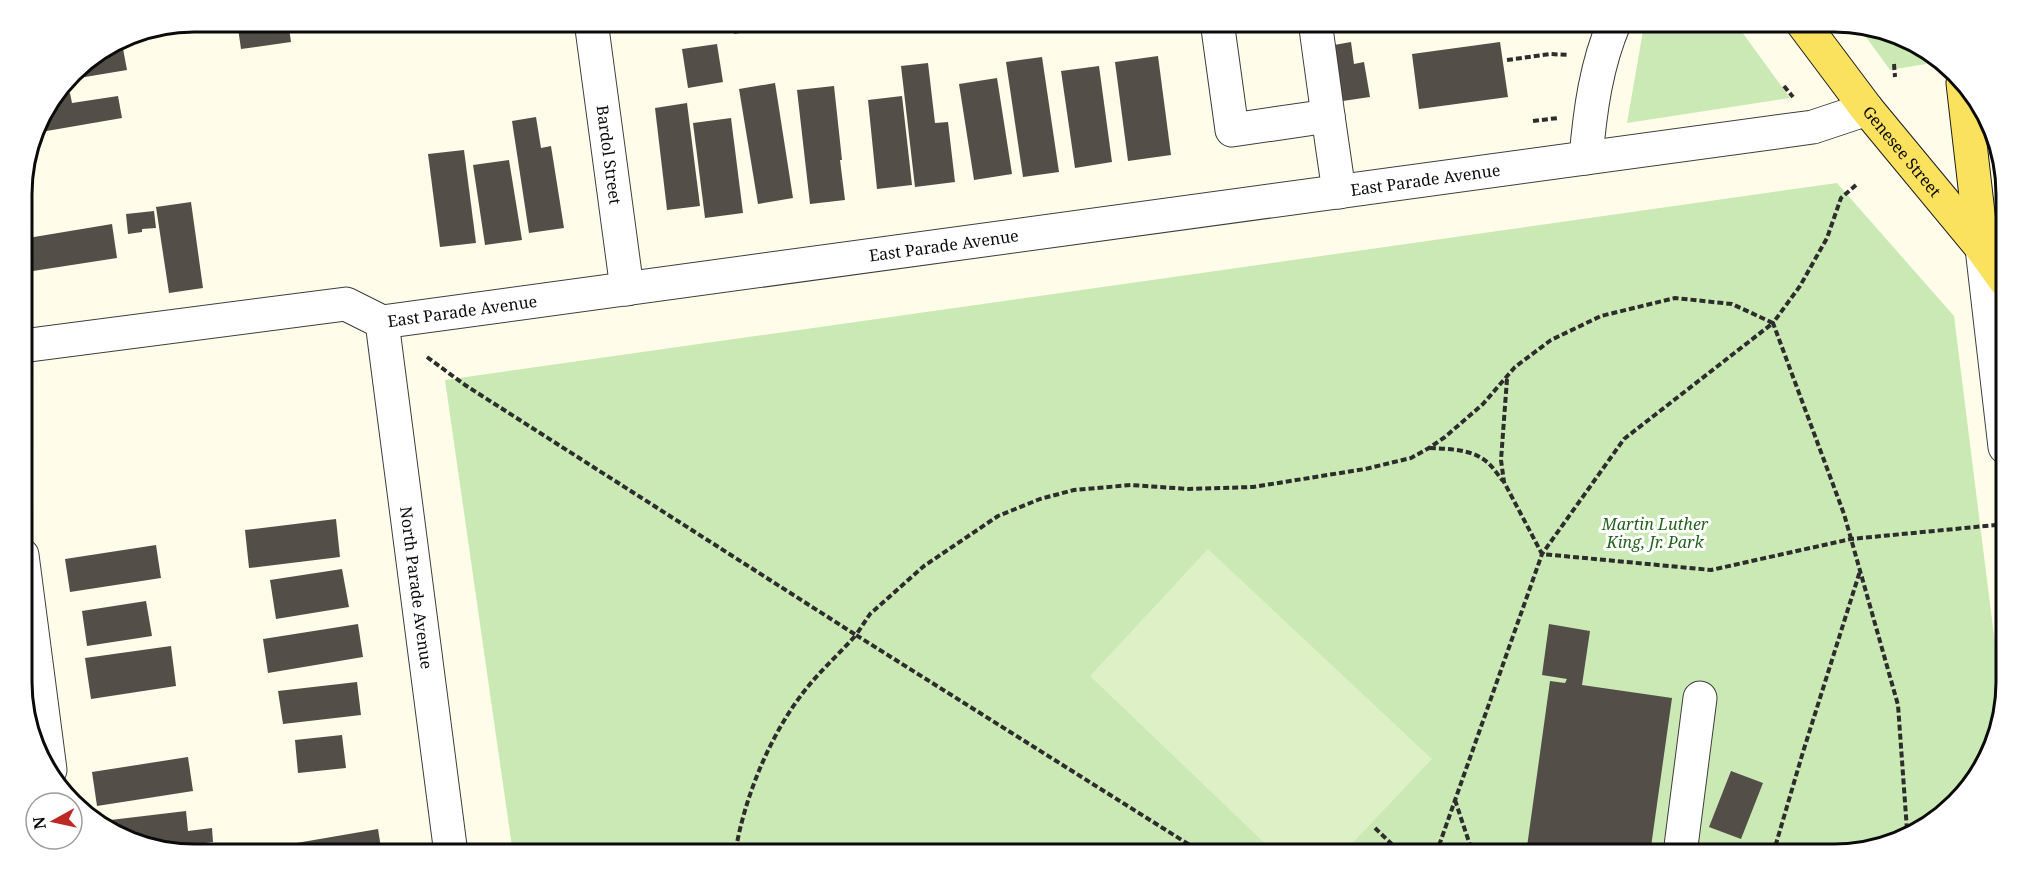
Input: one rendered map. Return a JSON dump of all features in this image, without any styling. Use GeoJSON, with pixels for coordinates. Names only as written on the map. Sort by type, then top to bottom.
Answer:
{"type":"FeatureCollection","features":[{"type":"Feature","properties":{"kind":"main road","name":"Genesee Street"},"geometry":{"type":"LineString","coordinates":[[1809,32],[1867,109],[1996,267]]}},
{"type":"Feature","properties":{"kind":"main road"},"geometry":{"type":"LineString","coordinates":[[1965,99],[1982,248]]}},
{"type":"Feature","properties":{"kind":"street","name":"Bardol Street"},"geometry":{"type":"LineString","coordinates":[[592,32],[627,289]]}},
{"type":"Feature","properties":{"kind":"street"},"geometry":{"type":"LineString","coordinates":[[1218,32],[1232,130],[1328,117]]}},
{"type":"Feature","properties":{"kind":"street"},"geometry":{"type":"LineString","coordinates":[[1316,32],[1339,192]]}},
{"type":"Feature","properties":{"kind":"street"},"geometry":{"type":"LineString","coordinates":[[1586,158],[1593,93],[1611,32]]}},
{"type":"Feature","properties":{"kind":"street","name":"East Parade Avenue"},"geometry":{"type":"LineString","coordinates":[[32,345],[346,304],[382,322],[1813,127],[1867,109]]}},
{"type":"Feature","properties":{"kind":"street"},"geometry":{"type":"LineString","coordinates":[[1982,248],[1996,369]]}},
{"type":"Feature","properties":{"kind":"street","name":"North Parade Avenue"},"geometry":{"type":"LineString","coordinates":[[382,322],[450,844]]}},
{"type":"Feature","properties":{"kind":"street"},"geometry":{"type":"LineString","coordinates":[[32,632],[47,750]]}},
{"type":"Feature","properties":{"kind":"street"},"geometry":{"type":"LineString","coordinates":[[1681,843],[1700,698]]}},
{"type":"Feature","properties":{"kind":"path"},"geometry":{"type":"LineString","coordinates":[[1507,60],[1550,54],[1580,56]]}},
{"type":"Feature","properties":{"kind":"path"},"geometry":{"type":"LineString","coordinates":[[1894,64],[1895,77]]}},
{"type":"Feature","properties":{"kind":"path"},"geometry":{"type":"LineString","coordinates":[[1784,86],[1794,98]]}},
{"type":"Feature","properties":{"kind":"path"},"geometry":{"type":"LineString","coordinates":[[1533,121],[1562,118]]}},
{"type":"Feature","properties":{"kind":"path"},"geometry":{"type":"LineString","coordinates":[[1440,843],[1542,554],[1624,439],[1773,323],[1800,286],[1827,238],[1841,198],[1856,185]]}},
{"type":"Feature","properties":{"kind":"path"},"geometry":{"type":"LineString","coordinates":[[738,844],[761,765],[776,734],[805,690],[856,635],[870,614],[924,566],[998,516],[1074,490],[1131,485],[1189,489],[1253,487],[1365,470],[1411,458],[1429,448],[1483,404],[1515,367],[1551,340],[1601,316],[1675,298],[1732,304],[1773,323],[1844,514],[1898,705],[1907,825]]}},
{"type":"Feature","properties":{"kind":"path"},"geometry":{"type":"LineString","coordinates":[[427,357],[465,385],[1187,843]]}},
{"type":"Feature","properties":{"kind":"path"},"geometry":{"type":"LineString","coordinates":[[1504,482],[1501,460],[1507,378]]}},
{"type":"Feature","properties":{"kind":"path"},"geometry":{"type":"LineString","coordinates":[[1429,448],[1450,449],[1471,454],[1487,462],[1504,482],[1542,554]]}},
{"type":"Feature","properties":{"kind":"path"},"geometry":{"type":"LineString","coordinates":[[1542,554],[1711,570],[1851,539],[1996,525]]}},
{"type":"Feature","properties":{"kind":"path"},"geometry":{"type":"LineString","coordinates":[[1776,843],[1860,570]]}},
{"type":"Feature","properties":{"kind":"path"},"geometry":{"type":"LineString","coordinates":[[1455,800],[1469,843]]}},
{"type":"Feature","properties":{"kind":"path"},"geometry":{"type":"LineString","coordinates":[[1375,828],[1391,843]]}},
{"type":"Feature","properties":{"kind":"green space"},"geometry":{"type":"Polygon","coordinates":[[[1643,32],[1742,32],[1790,98],[1627,123],[1643,32]]]}},
{"type":"Feature","properties":{"kind":"green space"},"geometry":{"type":"Polygon","coordinates":[[[1864,35],[1895,44],[1926,61],[1926,64],[1890,70],[1864,35]]]}},
{"type":"Feature","properties":{"kind":"green space","name":"Martin Luther King, Jr. Park"},"geometry":{"type":"Polygon","coordinates":[[[1837,183],[1954,316],[1996,652],[1996,681],[1992,713],[1987,733],[1974,762],[1948,796],[1914,822],[1895,831],[1865,840],[1844,843],[512,844],[445,380],[1837,183]]]}},
{"type":"Feature","properties":{"kind":"green space"},"geometry":{"type":"Polygon","coordinates":[[[1208,549],[1432,759],[1352,843],[1265,843],[1090,676],[1208,549]]]}},
{"type":"Feature","properties":{"kind":"building"},"geometry":{"type":"Polygon","coordinates":[[[239,32],[290,32],[291,42],[241,49],[239,32]]]}},
{"type":"Feature","properties":{"kind":"building"},"geometry":{"type":"Polygon","coordinates":[[[1351,42],[1354,64],[1364,62],[1370,97],[1336,102],[1334,45],[1351,42]]]}},
{"type":"Feature","properties":{"kind":"building"},"geometry":{"type":"Polygon","coordinates":[[[1500,42],[1508,97],[1419,109],[1412,54],[1500,42]]]}},
{"type":"Feature","properties":{"kind":"building"},"geometry":{"type":"Polygon","coordinates":[[[717,44],[723,82],[688,88],[682,49],[717,44]]]}},
{"type":"Feature","properties":{"kind":"building"},"geometry":{"type":"Polygon","coordinates":[[[123,48],[127,70],[81,78],[104,59],[123,48]]]}},
{"type":"Feature","properties":{"kind":"building"},"geometry":{"type":"Polygon","coordinates":[[[1158,56],[1171,155],[1128,161],[1115,62],[1158,56]]]}},
{"type":"Feature","properties":{"kind":"building"},"geometry":{"type":"Polygon","coordinates":[[[1042,57],[1059,172],[1023,177],[1006,62],[1042,57]]]}},
{"type":"Feature","properties":{"kind":"building"},"geometry":{"type":"Polygon","coordinates":[[[928,63],[935,123],[948,122],[955,182],[915,187],[901,66],[928,63]]]}},
{"type":"Feature","properties":{"kind":"building"},"geometry":{"type":"Polygon","coordinates":[[[1099,66],[1112,162],[1075,168],[1061,71],[1099,66]]]}},
{"type":"Feature","properties":{"kind":"building"},"geometry":{"type":"Polygon","coordinates":[[[997,78],[1012,174],[974,180],[959,84],[997,78]]]}},
{"type":"Feature","properties":{"kind":"building"},"geometry":{"type":"Polygon","coordinates":[[[775,83],[793,198],[758,204],[739,89],[775,83]]]}},
{"type":"Feature","properties":{"kind":"building"},"geometry":{"type":"Polygon","coordinates":[[[834,86],[845,200],[810,204],[797,90],[834,86]]]}},
{"type":"Feature","properties":{"kind":"building"},"geometry":{"type":"Polygon","coordinates":[[[70,93],[72,103],[118,96],[122,118],[44,131],[66,94],[70,93]]]}},
{"type":"Feature","properties":{"kind":"building"},"geometry":{"type":"Polygon","coordinates":[[[902,96],[912,185],[877,189],[868,100],[902,96]]]}},
{"type":"Feature","properties":{"kind":"building"},"geometry":{"type":"Polygon","coordinates":[[[687,103],[700,206],[667,210],[655,108],[687,103]]]}},
{"type":"Feature","properties":{"kind":"building"},"geometry":{"type":"Polygon","coordinates":[[[536,117],[541,148],[551,146],[564,228],[529,233],[512,121],[536,117]]]}},
{"type":"Feature","properties":{"kind":"building"},"geometry":{"type":"Polygon","coordinates":[[[731,118],[743,213],[705,218],[693,123],[731,118]]]}},
{"type":"Feature","properties":{"kind":"building"},"geometry":{"type":"Polygon","coordinates":[[[464,150],[476,243],[440,247],[428,154],[464,150]]]}},
{"type":"Feature","properties":{"kind":"building"},"geometry":{"type":"Polygon","coordinates":[[[509,160],[522,240],[485,245],[473,165],[509,160]]]}},
{"type":"Feature","properties":{"kind":"building"},"geometry":{"type":"Polygon","coordinates":[[[191,202],[203,288],[169,293],[156,207],[191,202]]]}},
{"type":"Feature","properties":{"kind":"building"},"geometry":{"type":"Polygon","coordinates":[[[154,211],[156,228],[142,229],[142,232],[128,234],[126,214],[154,211]]]}},
{"type":"Feature","properties":{"kind":"building"},"geometry":{"type":"Polygon","coordinates":[[[112,224],[117,258],[33,271],[32,237],[112,224]]]}},
{"type":"Feature","properties":{"kind":"building"},"geometry":{"type":"Polygon","coordinates":[[[336,519],[340,557],[249,568],[245,530],[336,519]]]}},
{"type":"Feature","properties":{"kind":"building"},"geometry":{"type":"Polygon","coordinates":[[[156,545],[161,578],[70,592],[65,559],[156,545]]]}},
{"type":"Feature","properties":{"kind":"building"},"geometry":{"type":"Polygon","coordinates":[[[342,569],[349,607],[276,619],[270,580],[342,569]]]}},
{"type":"Feature","properties":{"kind":"building"},"geometry":{"type":"Polygon","coordinates":[[[146,601],[152,636],[87,646],[82,611],[146,601]]]}},
{"type":"Feature","properties":{"kind":"building"},"geometry":{"type":"Polygon","coordinates":[[[358,624],[363,657],[268,673],[263,639],[358,624]]]}},
{"type":"Feature","properties":{"kind":"building"},"geometry":{"type":"Polygon","coordinates":[[[1549,624],[1590,631],[1582,685],[1672,698],[1652,843],[1527,843],[1550,681],[1565,683],[1567,679],[1542,675],[1549,624]]]}},
{"type":"Feature","properties":{"kind":"building"},"geometry":{"type":"Polygon","coordinates":[[[171,646],[176,686],[91,699],[85,658],[171,646]]]}},
{"type":"Feature","properties":{"kind":"building"},"geometry":{"type":"Polygon","coordinates":[[[357,682],[361,715],[283,724],[278,691],[357,682]]]}},
{"type":"Feature","properties":{"kind":"building"},"geometry":{"type":"Polygon","coordinates":[[[342,735],[346,768],[298,773],[295,740],[342,735]]]}},
{"type":"Feature","properties":{"kind":"building"},"geometry":{"type":"Polygon","coordinates":[[[188,757],[193,791],[97,806],[92,772],[188,757]]]}},
{"type":"Feature","properties":{"kind":"building"},"geometry":{"type":"Polygon","coordinates":[[[1731,771],[1763,783],[1741,839],[1709,827],[1731,771]]]}},
{"type":"Feature","properties":{"kind":"building"},"geometry":{"type":"Polygon","coordinates":[[[186,811],[188,831],[212,828],[213,842],[194,844],[152,838],[110,820],[186,811]]]}},
{"type":"Feature","properties":{"kind":"building"},"geometry":{"type":"Polygon","coordinates":[[[378,829],[380,844],[291,844],[378,829]]]}}]}
